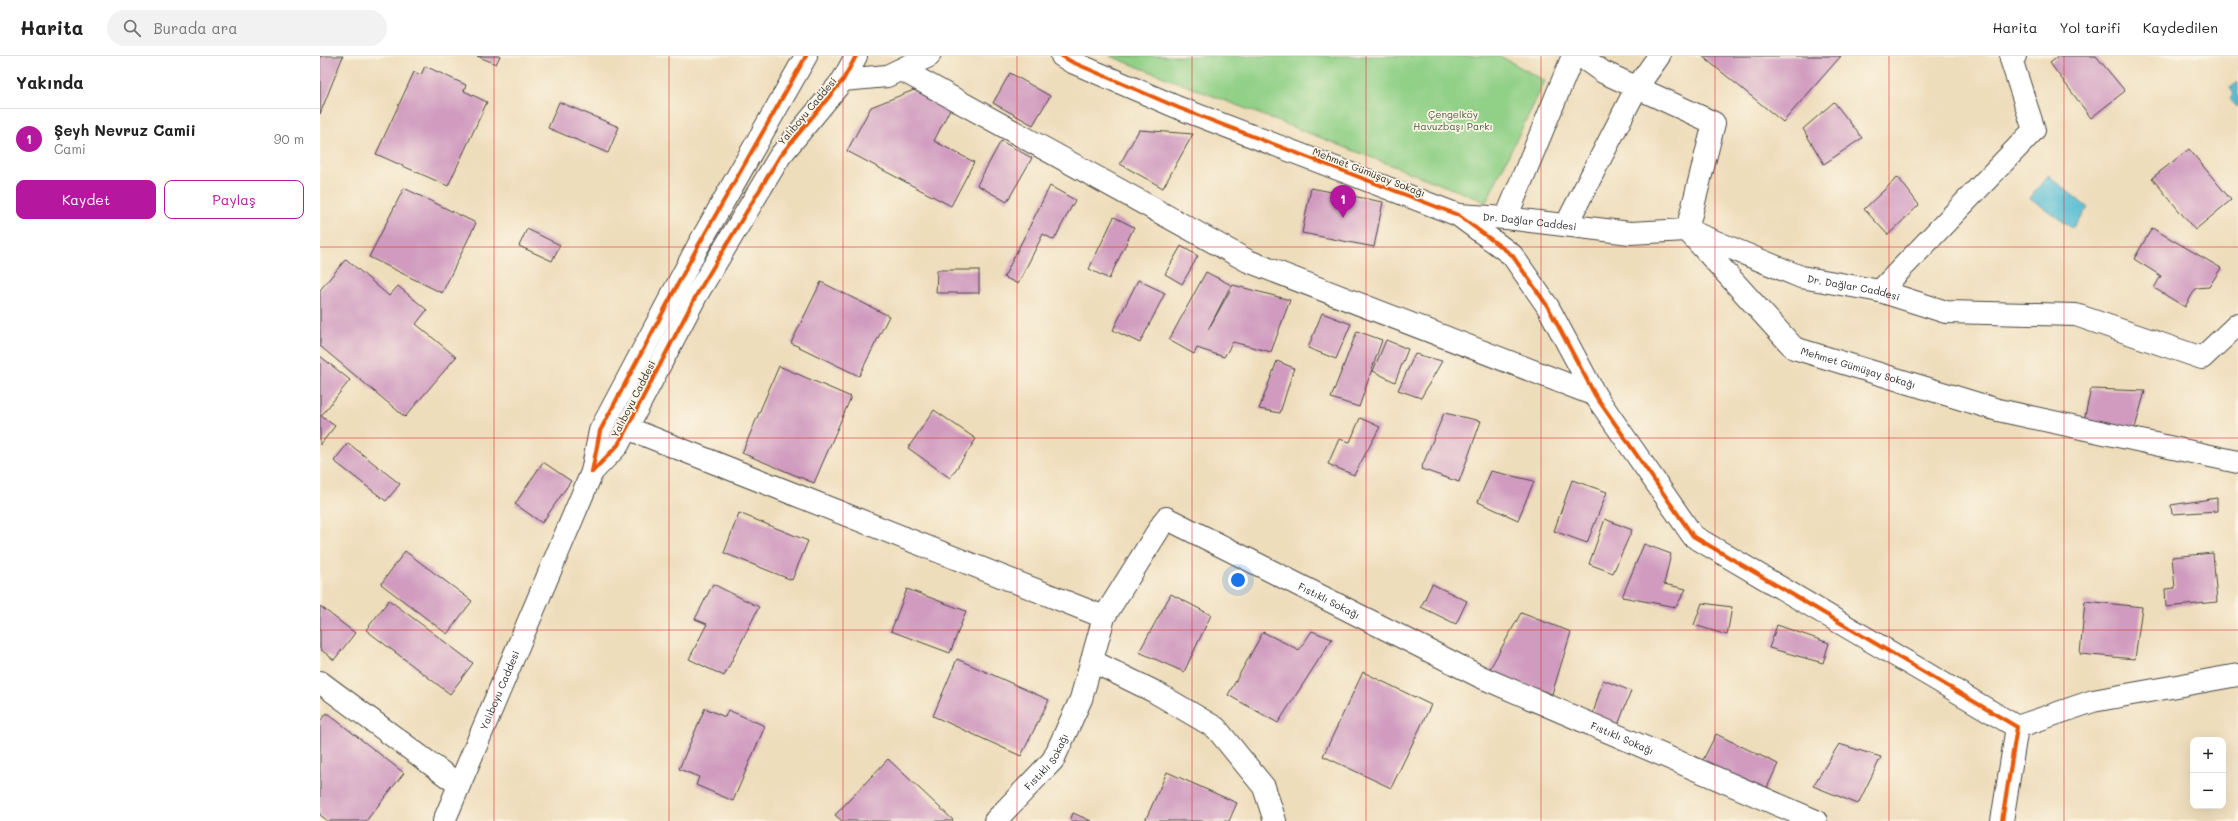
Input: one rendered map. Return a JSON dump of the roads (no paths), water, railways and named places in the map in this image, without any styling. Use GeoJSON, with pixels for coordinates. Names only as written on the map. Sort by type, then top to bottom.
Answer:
{"type":"FeatureCollection","features":[{"type":"Feature","properties":{"kind":"street","name":"Yalıboyu Caddesi"},"geometry":{"type":"LineString","coordinates":[[444,821],[592,472],[600,430],[698,246],[806,56]]}},
{"type":"Feature","properties":{"kind":"street","name":"Yalıboyu Caddesi"},"geometry":{"type":"LineString","coordinates":[[592,472],[618,445],[697,294],[780,156],[843,80],[856,56]]}},
{"type":"Feature","properties":{"kind":"street"},"geometry":{"type":"LineString","coordinates":[[843,80],[887,76],[929,56]]}},
{"type":"Feature","properties":{"kind":"street","name":"Mehmet Gümüşay Sokağı"},"geometry":{"type":"LineString","coordinates":[[1062,56],[1072,62],[1179,108],[1458,215],[1512,255],[1548,307],[1594,396],[1693,536],[2017,727]]}},
{"type":"Feature","properties":{"kind":"street"},"geometry":{"type":"LineString","coordinates":[[1506,218],[1573,56]]}},
{"type":"Feature","properties":{"kind":"street"},"geometry":{"type":"LineString","coordinates":[[1580,56],[1604,72],[1714,123],[1687,230]]}},
{"type":"Feature","properties":{"kind":"street"},"geometry":{"type":"LineString","coordinates":[[1566,225],[1637,87],[1659,56]]}},
{"type":"Feature","properties":{"kind":"street"},"geometry":{"type":"LineString","coordinates":[[1880,291],[2034,130],[2011,59],[2015,56]]}},
{"type":"Feature","properties":{"kind":"street"},"geometry":{"type":"LineString","coordinates":[[902,70],[1248,260],[1594,396]]}},
{"type":"Feature","properties":{"kind":"street","name":"Dr. Dağlar Caddesi"},"geometry":{"type":"LineString","coordinates":[[1458,215],[1506,218],[1630,233],[1687,230],[1801,277],[1880,291],[1946,312],[2076,316],[2202,358],[2238,324]]}},
{"type":"Feature","properties":{"kind":"street","name":"Mehmet Gümüşay Sokağı"},"geometry":{"type":"LineString","coordinates":[[1687,230],[1794,348],[1998,410],[2238,462]]}},
{"type":"Feature","properties":{"kind":"street"},"geometry":{"type":"LineString","coordinates":[[627,428],[1104,616]]}},
{"type":"Feature","properties":{"kind":"street","name":"Fıstıklı Sokağı"},"geometry":{"type":"LineString","coordinates":[[995,821],[1053,760],[1081,699],[1104,616],[1166,518],[1481,677],[1816,821]]}},
{"type":"Feature","properties":{"kind":"street"},"geometry":{"type":"LineString","coordinates":[[1092,661],[1156,692],[1216,728],[1264,787],[1275,821]]}},
{"type":"Feature","properties":{"kind":"street"},"geometry":{"type":"LineString","coordinates":[[2002,821],[2017,727],[2093,701],[2238,675]]}},
{"type":"Feature","properties":{"kind":"street"},"geometry":{"type":"LineString","coordinates":[[320,682],[459,785]]}},
{"type":"Feature","properties":{"kind":"water"},"geometry":{"type":"Polygon","coordinates":[[[2238,82],[2237,107],[2230,99],[2234,94],[2230,88],[2238,82]]]}},
{"type":"Feature","properties":{"kind":"water"},"geometry":{"type":"Polygon","coordinates":[[[2048,175],[2088,208],[2072,228],[2030,198],[2048,175]]]}},
{"type":"Feature","properties":{"kind":"place","name":"Şeyh Nevruz Camii"},"geometry":{"type":"Point","coordinates":[1343,218]}},
{"type":"Feature","properties":{"kind":"park label","name":"Çengelköy Havuzbaşı Parkı"},"geometry":{"type":"Point","coordinates":[1453,120]}}]}
